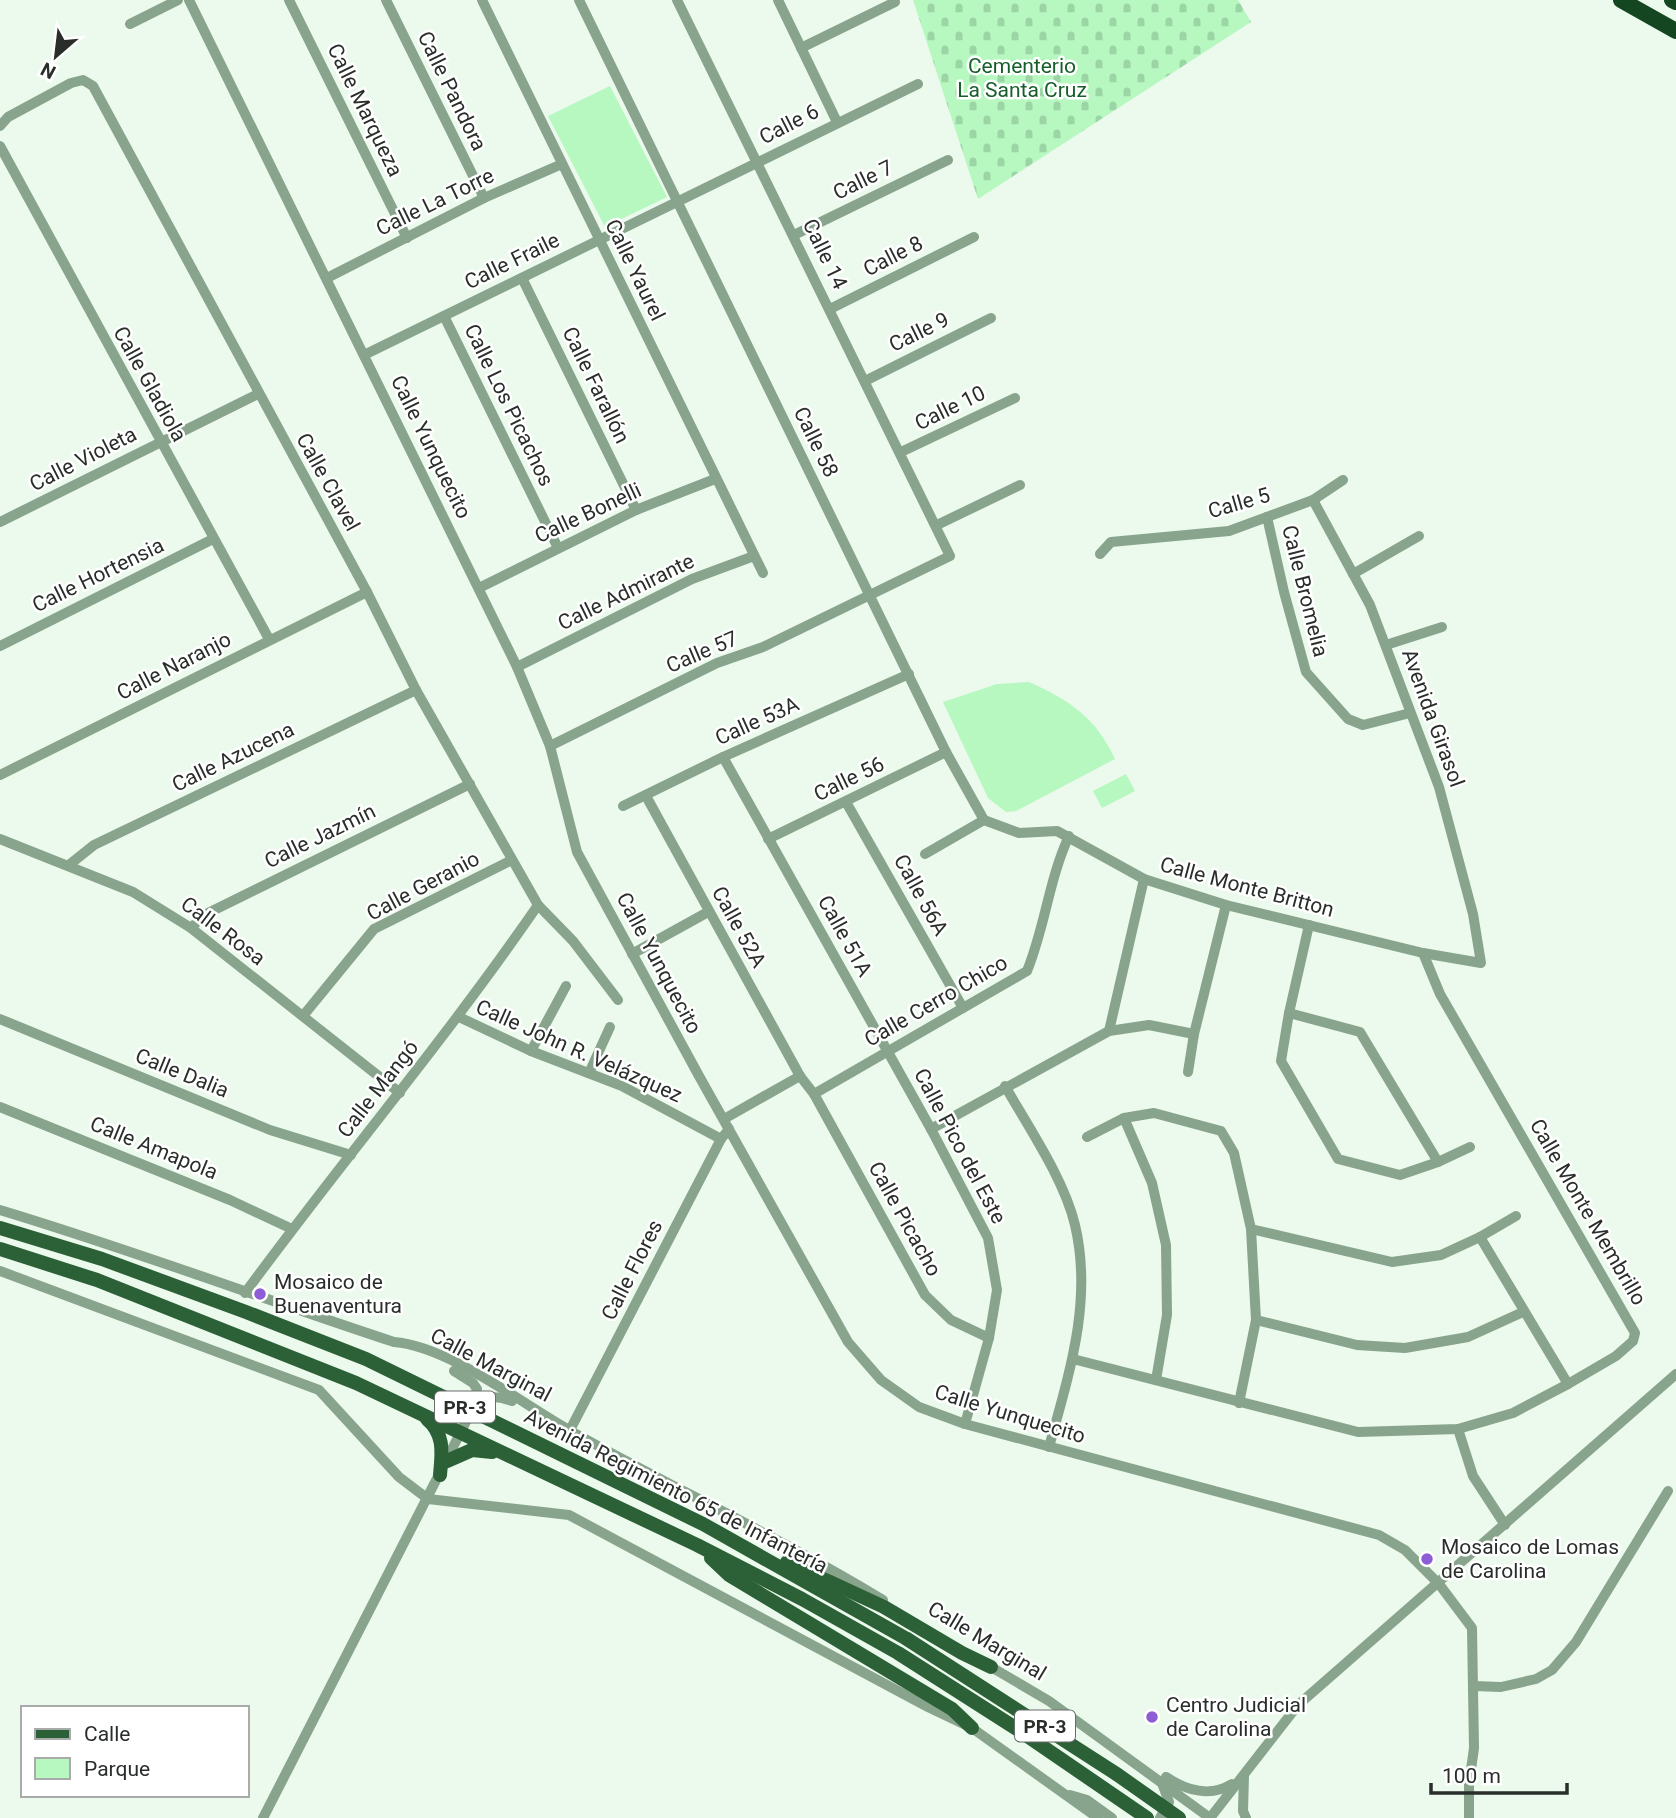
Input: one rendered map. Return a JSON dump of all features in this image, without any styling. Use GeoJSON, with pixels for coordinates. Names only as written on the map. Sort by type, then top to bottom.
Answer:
{"type":"FeatureCollection","features":[{"type":"Feature","properties":{"kind":"highway"},"geometry":{"type":"LineString","coordinates":[[1621,0],[1676,31]]}},
{"type":"Feature","properties":{"kind":"main road","name":"Avenida Regimiento 65 de Infantería"},"geometry":{"type":"LineString","coordinates":[[0,1228],[102,1259],[366,1359],[703,1524],[908,1639],[1118,1775],[1179,1818]]}},
{"type":"Feature","properties":{"kind":"main road","name":"Avenida Regimiento 65 de Infantería"},"geometry":{"type":"LineString","coordinates":[[0,1249],[97,1280],[356,1382],[697,1545],[802,1599],[898,1653],[1017,1729],[1147,1818]]}},
{"type":"Feature","properties":{"kind":"main road"},"geometry":{"type":"LineString","coordinates":[[421,1414],[435,1425],[440,1434],[444,1468],[472,1450],[510,1456]]}},
{"type":"Feature","properties":{"kind":"main road"},"geometry":{"type":"LineString","coordinates":[[703,1524],[884,1607],[990,1667]]}},
{"type":"Feature","properties":{"kind":"main road"},"geometry":{"type":"LineString","coordinates":[[697,1545],[729,1575],[952,1709],[972,1728]]}},
{"type":"Feature","properties":{"kind":"street"},"geometry":{"type":"LineString","coordinates":[[130,24],[178,0]]}},
{"type":"Feature","properties":{"kind":"street","name":"Calle Yunquecito"},"geometry":{"type":"LineString","coordinates":[[189,0],[517,667],[550,746],[577,852],[848,1342],[881,1380],[919,1407],[965,1424],[1379,1535],[1405,1550],[1439,1584],[1472,1628],[1474,1748],[1469,1784],[1469,1818]]}},
{"type":"Feature","properties":{"kind":"street","name":"Calle Marqueza"},"geometry":{"type":"LineString","coordinates":[[289,0],[407,238]]}},
{"type":"Feature","properties":{"kind":"street","name":"Calle Pandora"},"geometry":{"type":"LineString","coordinates":[[386,0],[484,198]]}},
{"type":"Feature","properties":{"kind":"street","name":"Calle Yaurel"},"geometry":{"type":"LineString","coordinates":[[482,0],[763,573]]}},
{"type":"Feature","properties":{"kind":"street","name":"Calle 58"},"geometry":{"type":"LineString","coordinates":[[579,0],[946,752],[984,820]]}},
{"type":"Feature","properties":{"kind":"street","name":"Calle 14"},"geometry":{"type":"LineString","coordinates":[[677,0],[950,556]]}},
{"type":"Feature","properties":{"kind":"street"},"geometry":{"type":"LineString","coordinates":[[778,0],[837,122]]}},
{"type":"Feature","properties":{"kind":"street"},"geometry":{"type":"LineString","coordinates":[[801,48],[895,2]]}},
{"type":"Feature","properties":{"kind":"street","name":"Calle Clavel"},"geometry":{"type":"LineString","coordinates":[[0,126],[8,117],[71,83],[83,80],[93,86],[367,592],[416,690],[512,860],[538,905],[573,941],[618,1000]]}},
{"type":"Feature","properties":{"kind":"street","name":"Calle 6"},"geometry":{"type":"LineString","coordinates":[[677,201],[918,84]]}},
{"type":"Feature","properties":{"kind":"street","name":"Calle Gladiola"},"geometry":{"type":"LineString","coordinates":[[0,146],[269,639]]}},
{"type":"Feature","properties":{"kind":"street","name":"Calle 7"},"geometry":{"type":"LineString","coordinates":[[794,235],[948,160]]}},
{"type":"Feature","properties":{"kind":"street","name":"Calle La Torre"},"geometry":{"type":"LineString","coordinates":[[327,278],[484,198],[562,164]]}},
{"type":"Feature","properties":{"kind":"street","name":"Calle Fraile"},"geometry":{"type":"LineString","coordinates":[[364,355],[677,201]]}},
{"type":"Feature","properties":{"kind":"street","name":"Calle 8"},"geometry":{"type":"LineString","coordinates":[[830,309],[974,237]]}},
{"type":"Feature","properties":{"kind":"street","name":"Calle Farallón"},"geometry":{"type":"LineString","coordinates":[[522,278],[636,510]]}},
{"type":"Feature","properties":{"kind":"street","name":"Calle Los Picachos"},"geometry":{"type":"LineString","coordinates":[[444,316],[558,548]]}},
{"type":"Feature","properties":{"kind":"street","name":"Calle 9"},"geometry":{"type":"LineString","coordinates":[[865,381],[991,318]]}},
{"type":"Feature","properties":{"kind":"street","name":"Calle Violeta"},"geometry":{"type":"LineString","coordinates":[[0,522],[258,394]]}},
{"type":"Feature","properties":{"kind":"street","name":"Calle 10"},"geometry":{"type":"LineString","coordinates":[[901,452],[1015,398]]}},
{"type":"Feature","properties":{"kind":"street","name":"Calle Bonelli"},"geometry":{"type":"LineString","coordinates":[[479,588],[636,510],[715,479]]}},
{"type":"Feature","properties":{"kind":"street","name":"Calle 5"},"geometry":{"type":"LineString","coordinates":[[1100,554],[1111,542],[1229,531],[1313,500],[1343,480]]}},
{"type":"Feature","properties":{"kind":"street"},"geometry":{"type":"LineString","coordinates":[[937,525],[1020,485]]}},
{"type":"Feature","properties":{"kind":"street","name":"Avenida Girasol"},"geometry":{"type":"LineString","coordinates":[[1313,500],[1370,606],[1439,787],[1473,914],[1481,963]]}},
{"type":"Feature","properties":{"kind":"street","name":"Calle Bromelia"},"geometry":{"type":"LineString","coordinates":[[1267,517],[1306,672],[1348,719],[1363,725],[1410,713]]}},
{"type":"Feature","properties":{"kind":"street"},"geometry":{"type":"LineString","coordinates":[[1353,574],[1419,536]]}},
{"type":"Feature","properties":{"kind":"street","name":"Calle Hortensia"},"geometry":{"type":"LineString","coordinates":[[0,646],[213,540]]}},
{"type":"Feature","properties":{"kind":"street","name":"Calle Admirante"},"geometry":{"type":"LineString","coordinates":[[517,667],[692,579],[754,556]]}},
{"type":"Feature","properties":{"kind":"street","name":"Calle 57"},"geometry":{"type":"LineString","coordinates":[[550,746],[717,663],[763,647],[950,556]]}},
{"type":"Feature","properties":{"kind":"street","name":"Calle Naranjo"},"geometry":{"type":"LineString","coordinates":[[0,775],[367,592]]}},
{"type":"Feature","properties":{"kind":"street"},"geometry":{"type":"LineString","coordinates":[[1386,645],[1442,627]]}},
{"type":"Feature","properties":{"kind":"street","name":"Calle 53A"},"geometry":{"type":"LineString","coordinates":[[623,806],[723,757],[909,674]]}},
{"type":"Feature","properties":{"kind":"street","name":"Calle Azucena"},"geometry":{"type":"LineString","coordinates":[[69,865],[94,845],[416,690]]}},
{"type":"Feature","properties":{"kind":"street","name":"Calle 56"},"geometry":{"type":"LineString","coordinates":[[768,839],[946,752]]}},
{"type":"Feature","properties":{"kind":"street","name":"Calle 51A"},"geometry":{"type":"LineString","coordinates":[[723,757],[888,1052]]}},
{"type":"Feature","properties":{"kind":"street","name":"Calle Jazmín"},"geometry":{"type":"LineString","coordinates":[[191,928],[204,915],[470,784]]}},
{"type":"Feature","properties":{"kind":"street","name":"Calle 52A"},"geometry":{"type":"LineString","coordinates":[[646,796],[800,1076],[814,1094]]}},
{"type":"Feature","properties":{"kind":"street","name":"Calle 56A"},"geometry":{"type":"LineString","coordinates":[[846,802],[963,1008]]}},
{"type":"Feature","properties":{"kind":"street"},"geometry":{"type":"LineString","coordinates":[[925,854],[984,820],[1019,833],[1057,831],[1069,836]]}},
{"type":"Feature","properties":{"kind":"street","name":"Calle Monte Britton"},"geometry":{"type":"LineString","coordinates":[[1069,836],[1144,879],[1226,905],[1423,953],[1481,963]]}},
{"type":"Feature","properties":{"kind":"street","name":"Calle Cerro Chico"},"geometry":{"type":"LineString","coordinates":[[814,1094],[1027,971],[1039,942],[1057,862],[1069,836]]}},
{"type":"Feature","properties":{"kind":"street","name":"Calle Rosa"},"geometry":{"type":"LineString","coordinates":[[0,839],[133,892],[191,928],[400,1093]]}},
{"type":"Feature","properties":{"kind":"street","name":"Calle Geranio"},"geometry":{"type":"LineString","coordinates":[[303,1016],[374,929],[512,860]]}},
{"type":"Feature","properties":{"kind":"street"},"geometry":{"type":"LineString","coordinates":[[1109,1031],[1144,879]]}},
{"type":"Feature","properties":{"kind":"street","name":"Calle Mangó"},"geometry":{"type":"LineString","coordinates":[[245,1293],[458,1017],[538,905]]}},
{"type":"Feature","properties":{"kind":"street"},"geometry":{"type":"LineString","coordinates":[[1188,1072],[1194,1034],[1226,905]]}},
{"type":"Feature","properties":{"kind":"street"},"geometry":{"type":"LineString","coordinates":[[632,954],[708,912]]}},
{"type":"Feature","properties":{"kind":"street"},"geometry":{"type":"LineString","coordinates":[[1309,925],[1281,1061],[1338,1159],[1400,1175],[1438,1163],[1470,1147]]}},
{"type":"Feature","properties":{"kind":"street","name":"Calle Monte Membrillo"},"geometry":{"type":"LineString","coordinates":[[1073,1359],[1358,1432],[1458,1429],[1513,1413],[1616,1356],[1633,1341],[1635,1333],[1440,994],[1423,953]]}},
{"type":"Feature","properties":{"kind":"street"},"geometry":{"type":"LineString","coordinates":[[531,1051],[566,986]]}},
{"type":"Feature","properties":{"kind":"street"},"geometry":{"type":"LineString","coordinates":[[1289,1013],[1360,1032],[1438,1163]]}},
{"type":"Feature","properties":{"kind":"street","name":"Calle John R. Velázquez"},"geometry":{"type":"LineString","coordinates":[[458,1017],[531,1051],[622,1086],[721,1139]]}},
{"type":"Feature","properties":{"kind":"street","name":"Calle Dalia"},"geometry":{"type":"LineString","coordinates":[[0,1020],[270,1130],[351,1155]]}},
{"type":"Feature","properties":{"kind":"street"},"geometry":{"type":"LineString","coordinates":[[931,1129],[1109,1031],[1149,1025],[1194,1034]]}},
{"type":"Feature","properties":{"kind":"street"},"geometry":{"type":"LineString","coordinates":[[589,1073],[610,1027]]}},
{"type":"Feature","properties":{"kind":"street","name":"Calle Pico del Este"},"geometry":{"type":"LineString","coordinates":[[888,1052],[988,1238],[997,1290],[989,1338],[965,1424]]}},
{"type":"Feature","properties":{"kind":"street"},"geometry":{"type":"LineString","coordinates":[[726,1124],[800,1076]]}},
{"type":"Feature","properties":{"kind":"street"},"geometry":{"type":"LineString","coordinates":[[1006,1086],[1052,1167],[1075,1225],[1083,1293],[1073,1359],[1049,1447]]}},
{"type":"Feature","properties":{"kind":"street","name":"Calle Picacho"},"geometry":{"type":"LineString","coordinates":[[814,1094],[925,1295],[951,1320],[989,1338]]}},
{"type":"Feature","properties":{"kind":"street","name":"Calle Amapola"},"geometry":{"type":"LineString","coordinates":[[0,1107],[230,1200],[292,1229]]}},
{"type":"Feature","properties":{"kind":"street"},"geometry":{"type":"LineString","coordinates":[[1087,1137],[1124,1118],[1154,1113],[1221,1131],[1234,1153],[1251,1229],[1256,1320],[1239,1403]]}},
{"type":"Feature","properties":{"kind":"street"},"geometry":{"type":"LineString","coordinates":[[1124,1118],[1152,1183],[1166,1245],[1167,1315],[1156,1380]]}},
{"type":"Feature","properties":{"kind":"street","name":"Calle Flores"},"geometry":{"type":"LineString","coordinates":[[570,1430],[721,1139],[726,1124]]}},
{"type":"Feature","properties":{"kind":"street","name":"Calle Marginal"},"geometry":{"type":"LineString","coordinates":[[0,1210],[99,1240],[245,1293],[394,1342],[411,1343],[463,1367],[570,1430],[818,1561],[1049,1701],[1210,1818]]}},
{"type":"Feature","properties":{"kind":"street"},"geometry":{"type":"LineString","coordinates":[[1251,1229],[1392,1262],[1441,1255],[1516,1216]]}},
{"type":"Feature","properties":{"kind":"street"},"geometry":{"type":"LineString","coordinates":[[1480,1237],[1568,1384]]}},
{"type":"Feature","properties":{"kind":"street"},"geometry":{"type":"LineString","coordinates":[[0,1271],[319,1390],[399,1477],[428,1499],[569,1515],[972,1728],[1095,1817]]}},
{"type":"Feature","properties":{"kind":"street"},"geometry":{"type":"LineString","coordinates":[[1256,1320],[1357,1345],[1405,1348],[1468,1337],[1523,1312]]}},
{"type":"Feature","properties":{"kind":"street"},"geometry":{"type":"LineString","coordinates":[[263,1818],[472,1410],[477,1389],[473,1383],[394,1342]]}},
{"type":"Feature","properties":{"kind":"street"},"geometry":{"type":"LineString","coordinates":[[1210,1818],[1298,1705],[1676,1374]]}},
{"type":"Feature","properties":{"kind":"street"},"geometry":{"type":"LineString","coordinates":[[472,1410],[483,1399],[492,1396],[509,1399],[538,1412]]}},
{"type":"Feature","properties":{"kind":"street"},"geometry":{"type":"LineString","coordinates":[[1458,1429],[1473,1476],[1505,1525]]}},
{"type":"Feature","properties":{"kind":"street"},"geometry":{"type":"LineString","coordinates":[[1474,1686],[1501,1687],[1536,1679],[1552,1670],[1576,1642],[1668,1491]]}},
{"type":"Feature","properties":{"kind":"street"},"geometry":{"type":"LineString","coordinates":[[1114,1748],[1131,1752],[1176,1784],[1204,1792],[1215,1793],[1244,1776]]}},
{"type":"Feature","properties":{"kind":"street"},"geometry":{"type":"LineString","coordinates":[[1244,1776],[1243,1811],[1246,1818]]}},
{"type":"Feature","properties":{"kind":"street"},"geometry":{"type":"LineString","coordinates":[[1160,1781],[1169,1801],[1160,1818]]}},
{"type":"Feature","properties":{"kind":"street"},"geometry":{"type":"LineString","coordinates":[[1061,1792],[1087,1800],[1112,1818]]}},
{"type":"Feature","properties":{"kind":"green space","name":"Cementerio La Santa Cruz"},"geometry":{"type":"Polygon","coordinates":[[[913,0],[1238,0],[1251,22],[978,199],[913,0]]]}},
{"type":"Feature","properties":{"kind":"green space"},"geometry":{"type":"Polygon","coordinates":[[[610,86],[667,197],[605,227],[548,116],[610,86]]]}},
{"type":"Feature","properties":{"kind":"green space"},"geometry":{"type":"Polygon","coordinates":[[[1029,682],[1057,696],[1080,712],[1099,732],[1115,759],[1016,811],[1006,812],[988,798],[943,702],[997,684],[1029,682]]]}},
{"type":"Feature","properties":{"kind":"green space"},"geometry":{"type":"Polygon","coordinates":[[[1126,774],[1135,791],[1102,808],[1093,791],[1126,774]]]}},
{"type":"Feature","properties":{"kind":"place","name":"Mosaico de Buenaventura"},"geometry":{"type":"Point","coordinates":[260,1294]}},
{"type":"Feature","properties":{"kind":"place","name":"Mosaico de Lomas de Carolina"},"geometry":{"type":"Point","coordinates":[1427,1559]}},
{"type":"Feature","properties":{"kind":"place","name":"Centro Judicial de Carolina"},"geometry":{"type":"Point","coordinates":[1152,1717]}}]}
